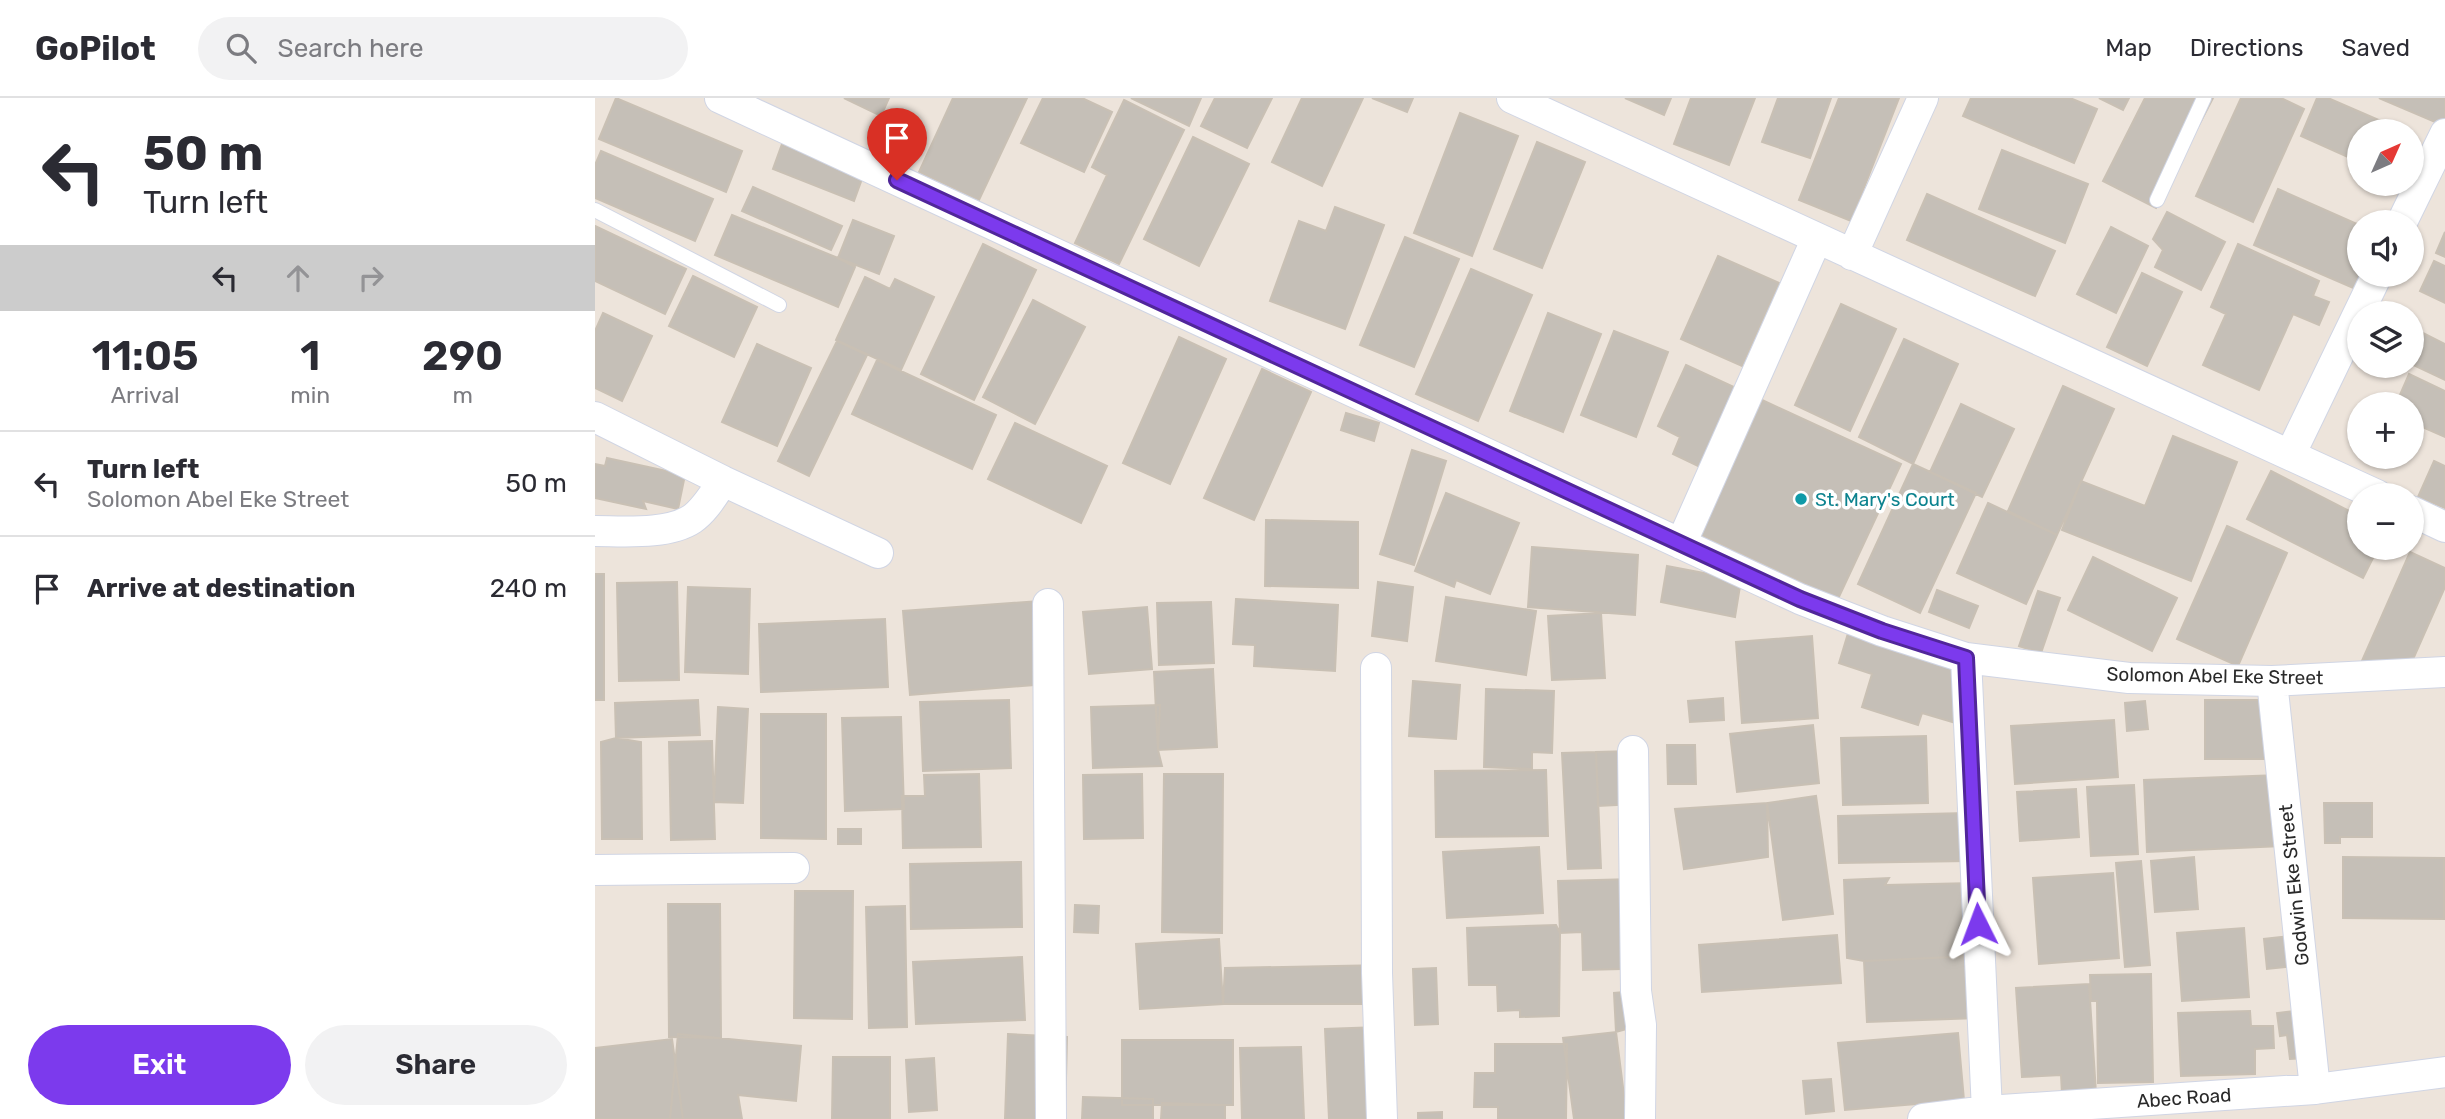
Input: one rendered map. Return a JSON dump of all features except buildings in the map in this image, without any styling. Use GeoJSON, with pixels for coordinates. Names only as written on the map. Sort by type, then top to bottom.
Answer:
{"type":"FeatureCollection","features":[{"type":"Feature","properties":{"kind":"street","name":"Solomon Abel Eke Street"},"geometry":{"type":"LineString","coordinates":[[720,98],[1800,599],[1882,631],[1966,658],[2129,678],[2272,681],[2445,672]]}},
{"type":"Feature","properties":{"kind":"street"},"geometry":{"type":"LineString","coordinates":[[1512,98],[2351,483]]}},
{"type":"Feature","properties":{"kind":"street"},"geometry":{"type":"LineString","coordinates":[[1852,255],[1923,98]]}},
{"type":"Feature","properties":{"kind":"street"},"geometry":{"type":"LineString","coordinates":[[2408,210],[2445,134]]}},
{"type":"Feature","properties":{"kind":"street"},"geometry":{"type":"LineString","coordinates":[[1681,544],[1817,238]]}},
{"type":"Feature","properties":{"kind":"street"},"geometry":{"type":"LineString","coordinates":[[2290,455],[2371,287]]}},
{"type":"Feature","properties":{"kind":"street"},"geometry":{"type":"LineString","coordinates":[[595,417],[723,481],[878,553]]}},
{"type":"Feature","properties":{"kind":"street"},"geometry":{"type":"LineString","coordinates":[[595,531],[654,530],[684,522],[703,508],[723,481]]}},
{"type":"Feature","properties":{"kind":"street"},"geometry":{"type":"LineString","coordinates":[[2424,517],[2445,527]]}},
{"type":"Feature","properties":{"kind":"street"},"geometry":{"type":"LineString","coordinates":[[1048,604],[1051,1119]]}},
{"type":"Feature","properties":{"kind":"street"},"geometry":{"type":"LineString","coordinates":[[1966,658],[1987,1111]]}},
{"type":"Feature","properties":{"kind":"street"},"geometry":{"type":"LineString","coordinates":[[1375,668],[1377,973],[1382,1119]]}},
{"type":"Feature","properties":{"kind":"street","name":"Godwin Eke Street"},"geometry":{"type":"LineString","coordinates":[[2272,681],[2315,1089]]}},
{"type":"Feature","properties":{"kind":"street"},"geometry":{"type":"LineString","coordinates":[[1633,751],[1636,991],[1641,1025],[1640,1119]]}},
{"type":"Feature","properties":{"kind":"street"},"geometry":{"type":"LineString","coordinates":[[595,870],[795,868]]}},
{"type":"Feature","properties":{"kind":"street","name":"Abec Road"},"geometry":{"type":"LineString","coordinates":[[1923,1119],[1987,1111],[2105,1111],[2445,1072]]}},
{"type":"Feature","properties":{"kind":"lane"},"geometry":{"type":"LineString","coordinates":[[2157,200],[2204,98]]}},
{"type":"Feature","properties":{"kind":"lane"},"geometry":{"type":"LineString","coordinates":[[595,210],[779,305]]}},
{"type":"Feature","properties":{"kind":"place","name":"St. Mary's Court"},"geometry":{"type":"Point","coordinates":[1801,499]}},
{"type":"Feature","properties":{"kind":"route"},"geometry":{"type":"LineString","coordinates":[[897,180],[1800,599],[1882,631],[1966,658],[1978,924]]}}]}
